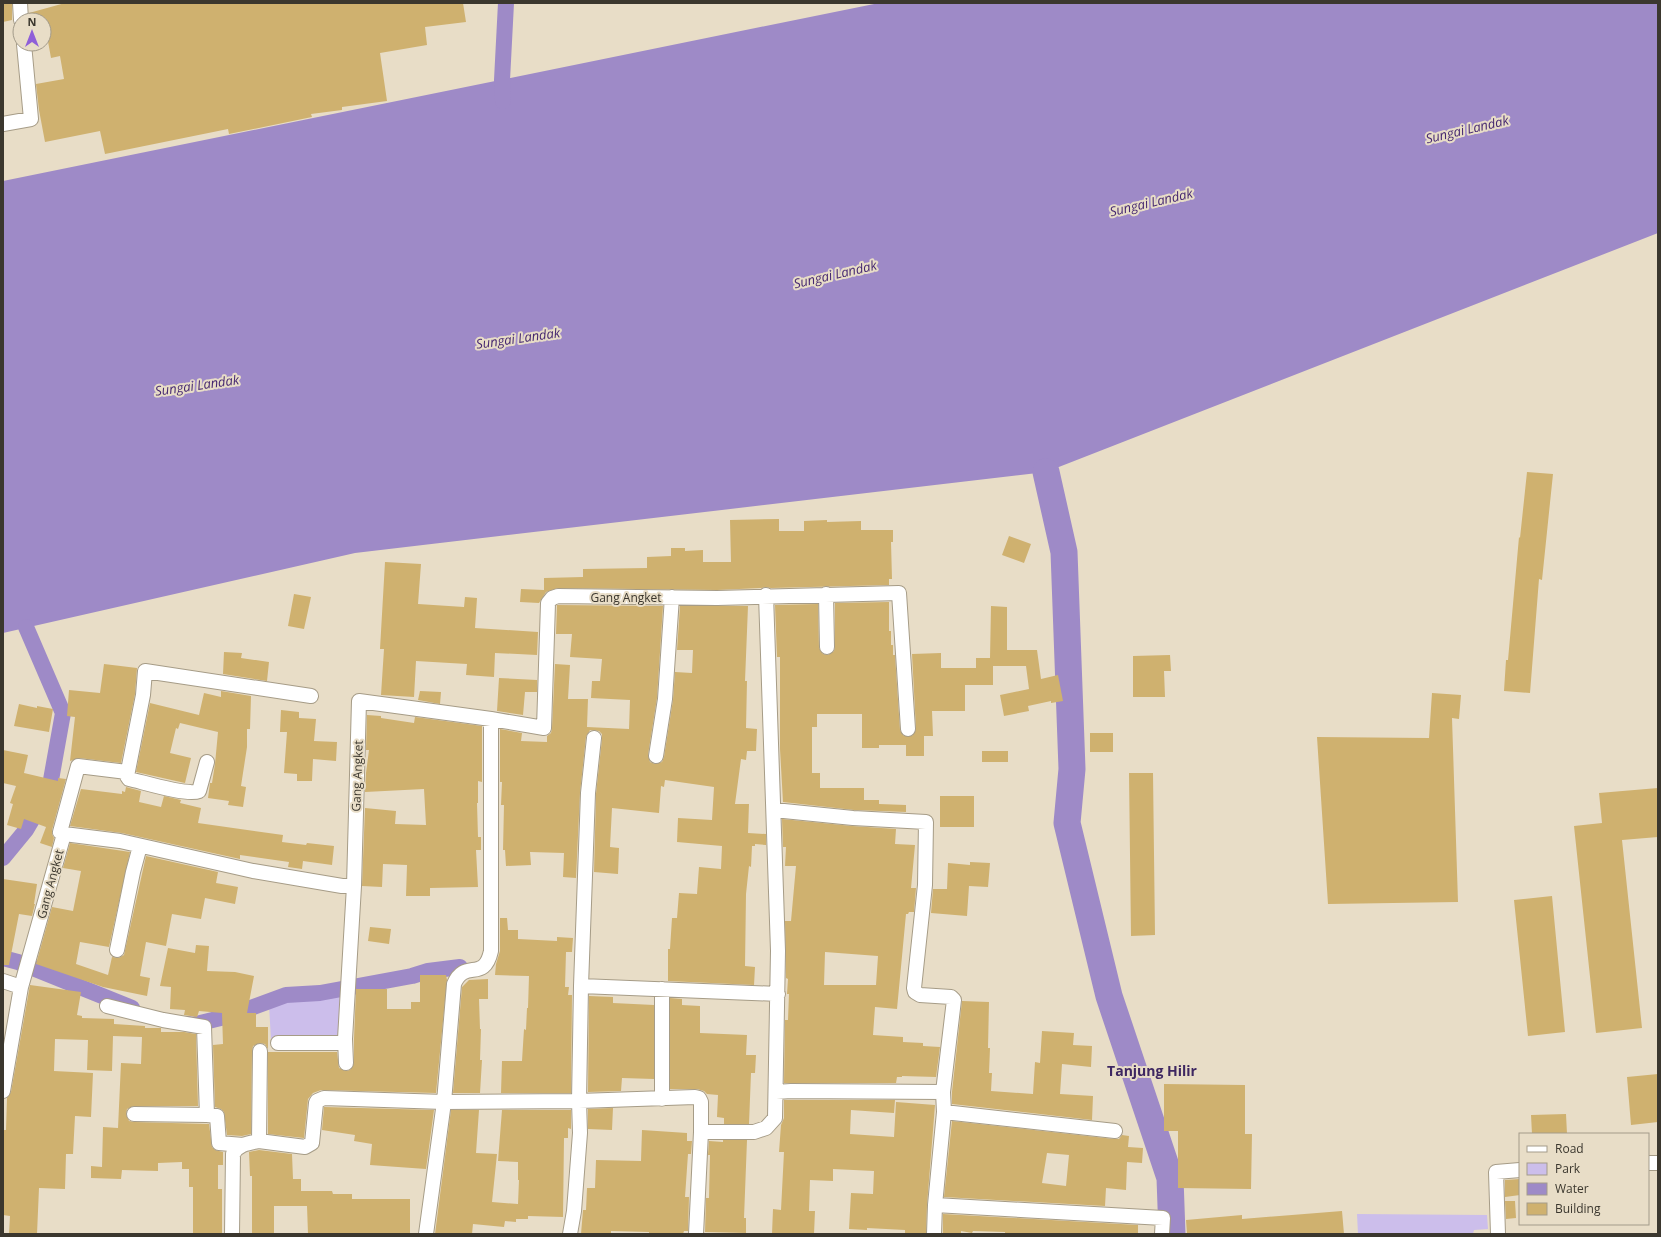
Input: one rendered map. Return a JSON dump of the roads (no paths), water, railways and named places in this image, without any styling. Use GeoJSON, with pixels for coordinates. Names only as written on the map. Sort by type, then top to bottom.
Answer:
{"type":"FeatureCollection","features":[{"type":"Feature","properties":{"kind":"street"},"geometry":{"type":"LineString","coordinates":[[3,124],[31,119],[25,52]]}},
{"type":"Feature","properties":{"kind":"street","name":"Gang Angket"},"geometry":{"type":"LineString","coordinates":[[3,1091],[23,982],[64,834],[120,841],[268,873],[342,886],[354,886],[359,701],[491,719],[544,728],[548,603],[552,598],[558,596],[717,598],[766,595],[899,593],[908,729]]}},
{"type":"Feature","properties":{"kind":"street"},"geometry":{"type":"LineString","coordinates":[[826,594],[827,647]]}},
{"type":"Feature","properties":{"kind":"street"},"geometry":{"type":"LineString","coordinates":[[701,1132],[754,1132],[766,1128],[775,1118],[778,944],[766,595]]}},
{"type":"Feature","properties":{"kind":"street"},"geometry":{"type":"LineString","coordinates":[[656,756],[664,699],[672,597]]}},
{"type":"Feature","properties":{"kind":"street"},"geometry":{"type":"LineString","coordinates":[[207,762],[199,791],[195,793],[129,779],[127,772],[143,695],[145,671],[311,696]]}},
{"type":"Feature","properties":{"kind":"street"},"geometry":{"type":"LineString","coordinates":[[426,1234],[444,1102],[454,984],[457,976],[464,972],[482,968],[488,962],[491,951],[491,719]]}},
{"type":"Feature","properties":{"kind":"street"},"geometry":{"type":"LineString","coordinates":[[570,1234],[574,1211],[579,1155],[581,986],[588,793],[594,738]]}},
{"type":"Feature","properties":{"kind":"street"},"geometry":{"type":"LineString","coordinates":[[64,834],[60,832],[78,766],[127,772]]}},
{"type":"Feature","properties":{"kind":"street"},"geometry":{"type":"LineString","coordinates":[[774,810],[853,818],[926,822],[925,885],[914,988],[915,992],[920,995],[951,997],[954,1000],[943,1092],[944,1112],[935,1204],[934,1234]]}},
{"type":"Feature","properties":{"kind":"street"},"geometry":{"type":"LineString","coordinates":[[117,950],[133,872],[140,846]]}},
{"type":"Feature","properties":{"kind":"street"},"geometry":{"type":"LineString","coordinates":[[346,1064],[345,1043],[347,998],[354,886]]}},
{"type":"Feature","properties":{"kind":"street"},"geometry":{"type":"LineString","coordinates":[[3,981],[23,982]]}},
{"type":"Feature","properties":{"kind":"street"},"geometry":{"type":"LineString","coordinates":[[581,986],[778,994]]}},
{"type":"Feature","properties":{"kind":"street"},"geometry":{"type":"LineString","coordinates":[[662,989],[662,1099]]}},
{"type":"Feature","properties":{"kind":"street"},"geometry":{"type":"LineString","coordinates":[[107,1006],[163,1020],[204,1027],[207,1116]]}},
{"type":"Feature","properties":{"kind":"street"},"geometry":{"type":"LineString","coordinates":[[278,1043],[345,1043]]}},
{"type":"Feature","properties":{"kind":"street"},"geometry":{"type":"LineString","coordinates":[[259,1141],[260,1050]]}},
{"type":"Feature","properties":{"kind":"street"},"geometry":{"type":"LineString","coordinates":[[776,1092],[943,1092]]}},
{"type":"Feature","properties":{"kind":"street"},"geometry":{"type":"LineString","coordinates":[[232,1234],[234,1154],[236,1149],[243,1145],[259,1141],[309,1146],[312,1143],[317,1100],[324,1098],[444,1102],[579,1101],[695,1097],[699,1098],[701,1102],[696,1234]]}},
{"type":"Feature","properties":{"kind":"street"},"geometry":{"type":"LineString","coordinates":[[944,1112],[1115,1131]]}},
{"type":"Feature","properties":{"kind":"street"},"geometry":{"type":"LineString","coordinates":[[134,1114],[217,1116],[219,1143],[243,1145]]}},
{"type":"Feature","properties":{"kind":"street"},"geometry":{"type":"LineString","coordinates":[[1498,1234],[1496,1172],[1519,1170]]}},
{"type":"Feature","properties":{"kind":"street"},"geometry":{"type":"LineString","coordinates":[[935,1204],[1164,1218],[1162,1234]]}},
{"type":"Feature","properties":{"kind":"water","name":"Sungai Landak"},"geometry":{"type":"Polygon","coordinates":[[[879,3],[1658,3],[1658,233],[1046,472],[355,553],[3,633],[3,181],[879,3]]]}},
{"type":"Feature","properties":{"kind":"waterway"},"geometry":{"type":"LineString","coordinates":[[503,101],[502,80],[506,3]]}},
{"type":"Feature","properties":{"kind":"waterway"},"geometry":{"type":"LineString","coordinates":[[1046,472],[1064,552],[1072,769],[1067,823],[1109,996],[1170,1178],[1172,1234]]}},
{"type":"Feature","properties":{"kind":"waterway"},"geometry":{"type":"LineString","coordinates":[[3,858],[26,830],[49,791],[63,713],[26,627]]}},
{"type":"Feature","properties":{"kind":"waterway"},"geometry":{"type":"LineString","coordinates":[[3,958],[18,962],[132,1008]]}},
{"type":"Feature","properties":{"kind":"waterway"},"geometry":{"type":"LineString","coordinates":[[188,1024],[192,1025],[229,1016],[286,995],[320,993],[412,976],[428,971],[460,967]]}},
{"type":"Feature","properties":{"kind":"district","name":"Tanjung Hilir"},"geometry":{"type":"Point","coordinates":[1152,1070]}}]}
